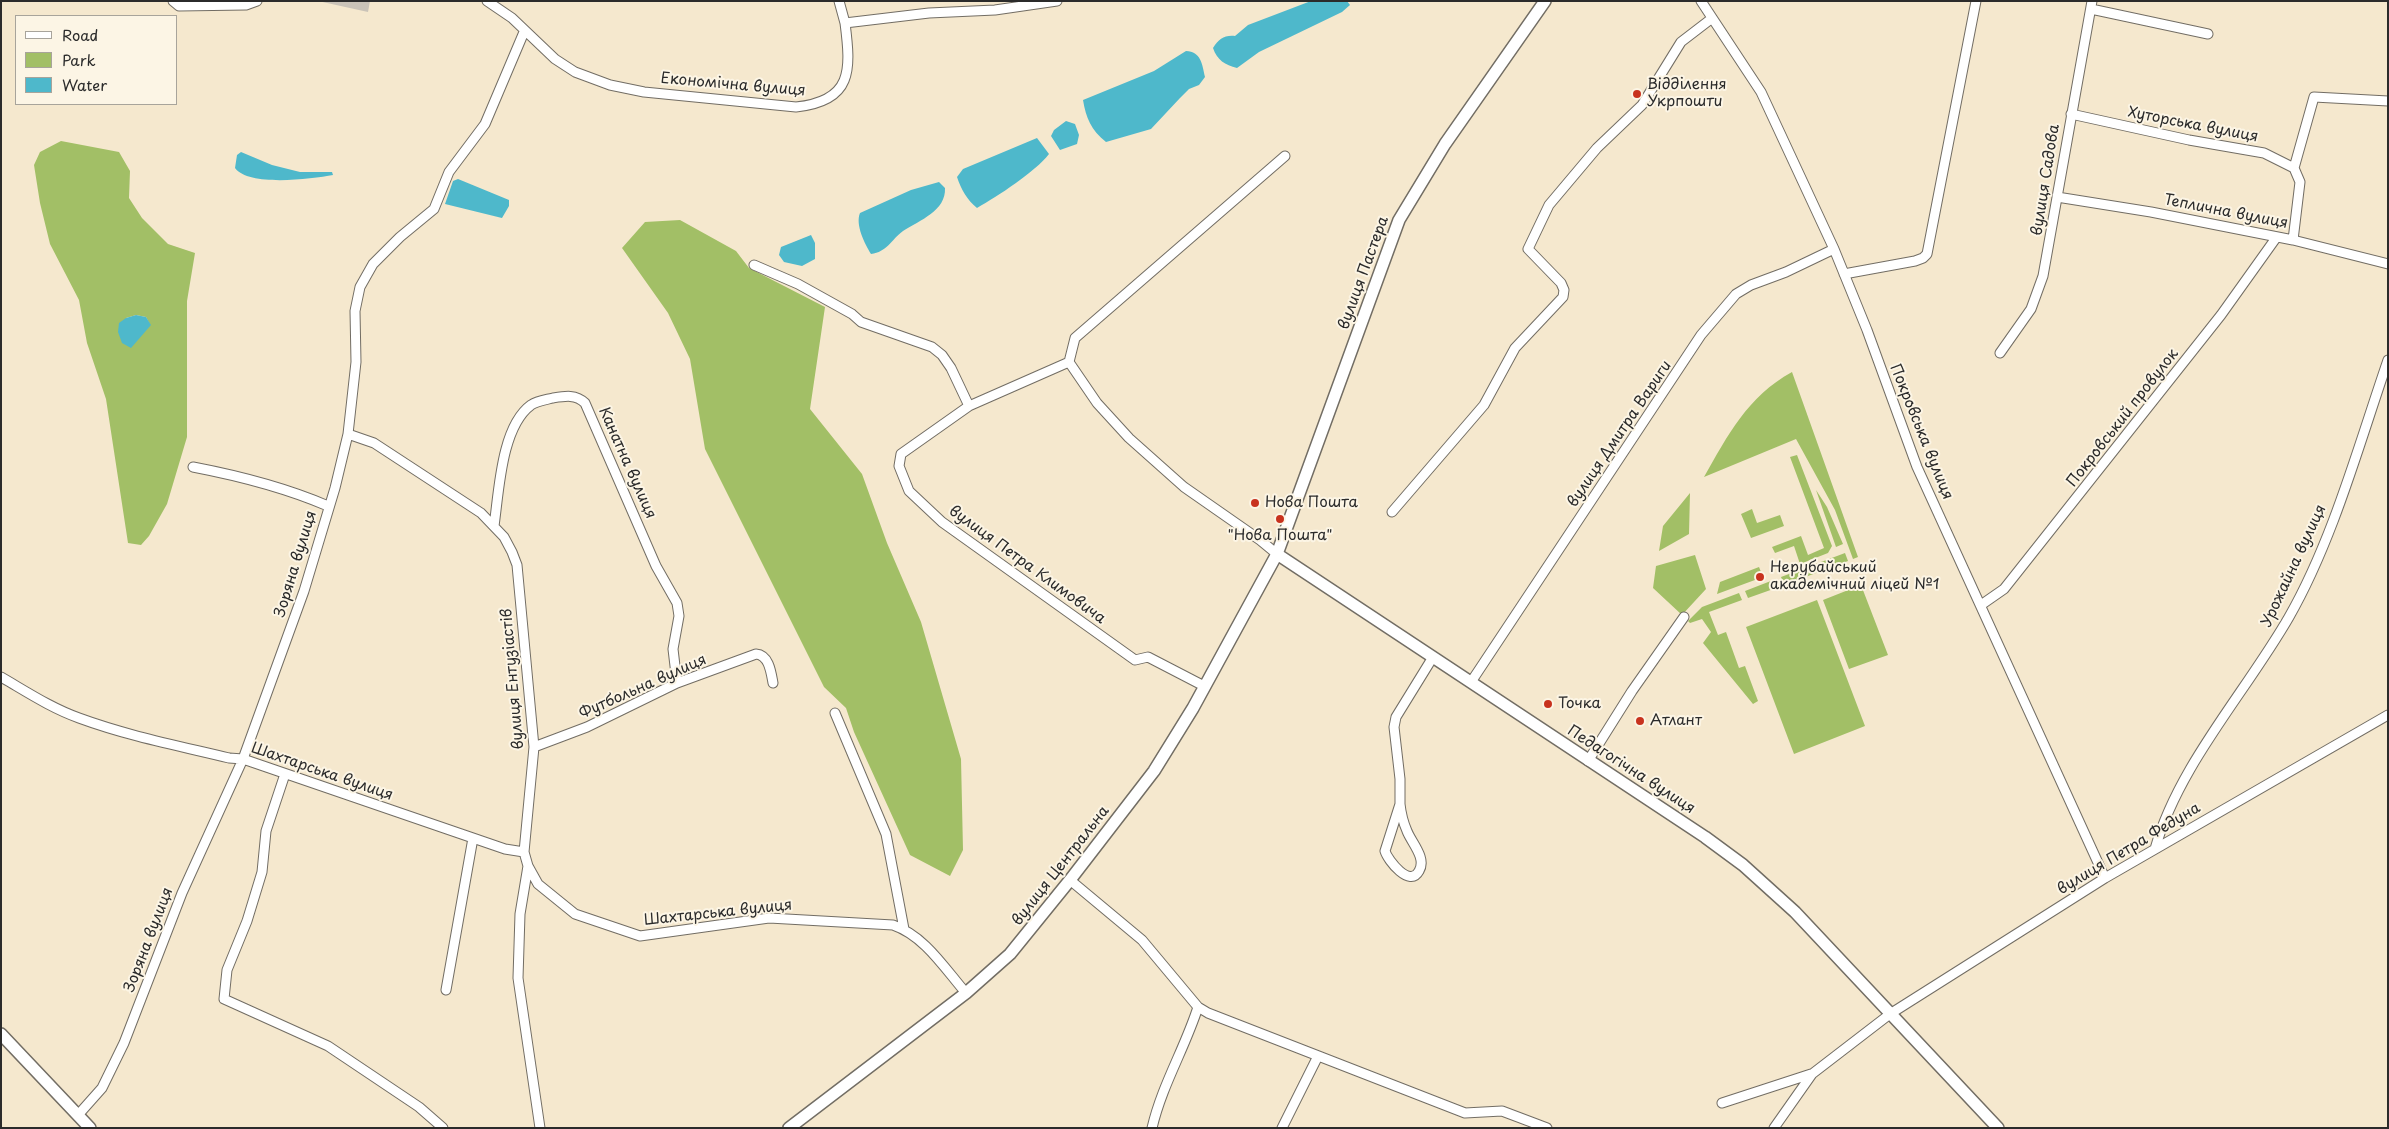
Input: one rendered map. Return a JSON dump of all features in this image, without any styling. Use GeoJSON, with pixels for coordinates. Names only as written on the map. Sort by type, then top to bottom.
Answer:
{"type":"FeatureCollection","features":[{"type":"Feature","properties":{"kind":"street"},"geometry":{"type":"LineString","coordinates":[[173,2],[179,6],[246,5],[257,1]]}},
{"type":"Feature","properties":{"kind":"street","name":"Економічна вулиця"},"geometry":{"type":"LineString","coordinates":[[487,1],[512,18],[524,32],[555,60],[575,72],[610,85],[644,92],[796,106],[813,105],[826,100],[839,89],[849,64],[845,23],[839,1]]}},
{"type":"Feature","properties":{"kind":"street"},"geometry":{"type":"LineString","coordinates":[[845,23],[929,13],[995,10],[1057,1]]}},
{"type":"Feature","properties":{"kind":"street","name":"вулиця Пастера"},"geometry":{"type":"LineString","coordinates":[[1277,554],[1399,220],[1445,144],[1545,1]]}},
{"type":"Feature","properties":{"kind":"street","name":"Покровська вулиця"},"geometry":{"type":"LineString","coordinates":[[1701,1],[1711,20],[1761,92],[1834,249],[1917,467],[2105,878]]}},
{"type":"Feature","properties":{"kind":"street"},"geometry":{"type":"LineString","coordinates":[[1844,274],[1915,261],[1927,254],[1976,1]]}},
{"type":"Feature","properties":{"kind":"street"},"geometry":{"type":"LineString","coordinates":[[2092,5],[2208,34]]}},
{"type":"Feature","properties":{"kind":"street","name":"вулиця Садова"},"geometry":{"type":"LineString","coordinates":[[2000,353],[2015,333],[2038,294],[2047,259],[2071,114],[2092,5]]}},
{"type":"Feature","properties":{"kind":"street"},"geometry":{"type":"LineString","coordinates":[[1392,512],[1484,405],[1516,348],[1563,297],[1562,283],[1528,250],[1549,206],[1597,148],[1642,105],[1681,42],[1711,20]]}},
{"type":"Feature","properties":{"kind":"street","name":"Зоряна вулиця"},"geometry":{"type":"LineString","coordinates":[[78,1115],[102,1088],[124,1043],[182,893],[243,758],[304,592],[328,506],[335,488],[348,434],[356,362],[355,311],[360,287],[373,264],[400,236],[434,209],[449,172],[485,124],[524,32]]}},
{"type":"Feature","properties":{"kind":"street"},"geometry":{"type":"LineString","coordinates":[[2293,240],[2300,182],[2294,168],[2314,98],[2388,100]]}},
{"type":"Feature","properties":{"kind":"street","name":"Хуторська вулиця"},"geometry":{"type":"LineString","coordinates":[[2071,114],[2189,140],[2264,153],[2294,168]]}},
{"type":"Feature","properties":{"kind":"street"},"geometry":{"type":"LineString","coordinates":[[1277,554],[1184,487],[1129,438],[1097,403],[1069,362],[1076,338],[1285,156]]}},
{"type":"Feature","properties":{"kind":"street","name":"Теплична вулиця"},"geometry":{"type":"LineString","coordinates":[[2057,197],[2151,212],[2293,240],[2388,264]]}},
{"type":"Feature","properties":{"kind":"street","name":"Покровський провулок"},"geometry":{"type":"LineString","coordinates":[[1981,606],[2004,589],[2029,558],[2221,315],[2276,238]]}},
{"type":"Feature","properties":{"kind":"street","name":"вулиця Дмитра Вариги"},"geometry":{"type":"LineString","coordinates":[[1471,682],[1701,335],[1722,308],[1736,294],[1751,285],[1786,272],[1834,249]]}},
{"type":"Feature","properties":{"kind":"street"},"geometry":{"type":"LineString","coordinates":[[754,265],[822,297],[852,314],[861,322],[932,347],[942,355],[951,368],[969,406]]}},
{"type":"Feature","properties":{"kind":"street","name":"Урожайна вулиця"},"geometry":{"type":"LineString","coordinates":[[2155,849],[2160,833],[2186,775],[2289,616],[2319,552],[2342,494],[2388,360]]}},
{"type":"Feature","properties":{"kind":"street","name":"вулиця Петра Климовича"},"geometry":{"type":"LineString","coordinates":[[1069,362],[969,406],[901,454],[898,466],[910,491],[942,522],[1135,660],[1148,657],[1204,686]]}},
{"type":"Feature","properties":{"kind":"street","name":"Канатна вулиця"},"geometry":{"type":"LineString","coordinates":[[494,526],[501,472],[511,434],[523,412],[540,400],[572,396],[579,397],[585,403],[656,566],[677,603],[679,616],[673,649],[677,683]]}},
{"type":"Feature","properties":{"kind":"street","name":"вулиця Ентузіастів"},"geometry":{"type":"LineString","coordinates":[[348,434],[374,443],[481,513],[504,537],[517,565],[534,747],[524,852],[528,866],[520,914],[518,978],[540,1128]]}},
{"type":"Feature","properties":{"kind":"street"},"geometry":{"type":"LineString","coordinates":[[193,467],[248,478],[300,494],[328,506]]}},
{"type":"Feature","properties":{"kind":"street","name":"Педагогічна вулиця"},"geometry":{"type":"LineString","coordinates":[[1277,554],[1705,837],[1743,865],[1794,912],[1998,1128]]}},
{"type":"Feature","properties":{"kind":"street","name":"вулиця Центральна"},"geometry":{"type":"LineString","coordinates":[[789,1128],[966,993],[1010,954],[1154,771],[1204,686],[1277,554]]}},
{"type":"Feature","properties":{"kind":"street"},"geometry":{"type":"LineString","coordinates":[[1588,761],[1632,691],[1684,617]]}},
{"type":"Feature","properties":{"kind":"street","name":"Футбольна вулиця"},"geometry":{"type":"LineString","coordinates":[[534,747],[587,727],[677,683],[756,654],[762,654],[765,658],[774,683]]}},
{"type":"Feature","properties":{"kind":"street"},"geometry":{"type":"LineString","coordinates":[[1400,804],[1385,851],[1392,866],[1410,876],[1420,870],[1421,862],[1407,832],[1400,804],[1400,778],[1394,727],[1396,717],[1433,657]]}},
{"type":"Feature","properties":{"kind":"street","name":"Шахтарська вулиця"},"geometry":{"type":"LineString","coordinates":[[1,677],[46,704],[79,718],[131,734],[229,758],[243,758],[505,849],[524,852]]}},
{"type":"Feature","properties":{"kind":"street"},"geometry":{"type":"LineString","coordinates":[[835,713],[886,834],[904,929]]}},
{"type":"Feature","properties":{"kind":"street","name":"вулиця Петра Федуна"},"geometry":{"type":"LineString","coordinates":[[1812,1074],[1890,1014],[2105,878],[2388,715]]}},
{"type":"Feature","properties":{"kind":"street"},"geometry":{"type":"LineString","coordinates":[[285,774],[266,830],[260,880],[247,920],[227,970],[224,999],[252,1009],[328,1046],[420,1107],[443,1128]]}},
{"type":"Feature","properties":{"kind":"street"},"geometry":{"type":"LineString","coordinates":[[446,990],[473,838]]}},
{"type":"Feature","properties":{"kind":"street","name":"Шахтарська вулиця"},"geometry":{"type":"LineString","coordinates":[[528,866],[538,884],[575,914],[640,936],[769,918],[873,923],[904,929],[924,945],[966,993]]}},
{"type":"Feature","properties":{"kind":"street"},"geometry":{"type":"LineString","coordinates":[[1070,880],[1142,940],[1198,1007],[1465,1113],[1502,1110],[1547,1128]]}},
{"type":"Feature","properties":{"kind":"street"},"geometry":{"type":"LineString","coordinates":[[1152,1128],[1158,1101],[1198,1007]]}},
{"type":"Feature","properties":{"kind":"street"},"geometry":{"type":"LineString","coordinates":[[1,1034],[90,1128]]}},
{"type":"Feature","properties":{"kind":"street"},"geometry":{"type":"LineString","coordinates":[[1282,1128],[1318,1056]]}},
{"type":"Feature","properties":{"kind":"street"},"geometry":{"type":"LineString","coordinates":[[1722,1103],[1812,1074]]}},
{"type":"Feature","properties":{"kind":"street"},"geometry":{"type":"LineString","coordinates":[[1774,1128],[1812,1074]]}},
{"type":"Feature","properties":{"kind":"shaded area"},"geometry":{"type":"Polygon","coordinates":[[[318,1],[370,1],[368,12],[318,1]]]}},
{"type":"Feature","properties":{"kind":"green space"},"geometry":{"type":"Polygon","coordinates":[[[61,141],[119,152],[130,171],[129,198],[142,218],[168,244],[195,253],[187,301],[187,437],[167,504],[149,536],[141,545],[128,543],[106,399],[87,343],[79,300],[50,244],[40,203],[34,165],[40,152],[61,141]],[[136,315],[126,318],[138,338],[150,325],[146,317],[136,315]]]}},
{"type":"Feature","properties":{"kind":"green space"},"geometry":{"type":"Polygon","coordinates":[[[680,220],[736,251],[749,268],[825,307],[810,409],[862,474],[887,543],[921,622],[961,759],[963,850],[950,876],[910,855],[854,732],[846,708],[824,687],[705,449],[690,359],[668,313],[622,248],[645,222],[680,220]]]}},
{"type":"Feature","properties":{"kind":"green space"},"geometry":{"type":"Polygon","coordinates":[[[1792,372],[1858,557],[1853,559],[1835,510],[1796,439],[1704,477],[1740,418],[1763,393],[1792,372]]]}},
{"type":"Feature","properties":{"kind":"green space"},"geometry":{"type":"Polygon","coordinates":[[[1797,455],[1832,546],[1828,553],[1800,564],[1794,546],[1775,553],[1772,547],[1801,536],[1808,555],[1824,548],[1790,457],[1797,455]]]}},
{"type":"Feature","properties":{"kind":"green space"},"geometry":{"type":"Polygon","coordinates":[[[1816,490],[1827,507],[1843,544],[1836,547],[1816,490]]]}},
{"type":"Feature","properties":{"kind":"green space"},"geometry":{"type":"Polygon","coordinates":[[[1690,493],[1689,534],[1659,551],[1663,526],[1690,493]]]}},
{"type":"Feature","properties":{"kind":"green space"},"geometry":{"type":"Polygon","coordinates":[[[1752,509],[1757,523],[1780,515],[1784,526],[1751,538],[1741,514],[1752,509]]]}},
{"type":"Feature","properties":{"kind":"green space"},"geometry":{"type":"Polygon","coordinates":[[[1845,553],[1848,561],[1784,585],[1781,577],[1845,553]]]}},
{"type":"Feature","properties":{"kind":"green space"},"geometry":{"type":"Polygon","coordinates":[[[1695,555],[1706,589],[1682,615],[1653,588],[1656,566],[1695,555]]]}},
{"type":"Feature","properties":{"kind":"green space"},"geometry":{"type":"Polygon","coordinates":[[[1759,567],[1763,577],[1717,594],[1720,582],[1759,567]]]}},
{"type":"Feature","properties":{"kind":"green space"},"geometry":{"type":"Polygon","coordinates":[[[1776,579],[1779,587],[1748,598],[1745,591],[1776,579]]]}},
{"type":"Feature","properties":{"kind":"green space"},"geometry":{"type":"Polygon","coordinates":[[[1861,585],[1888,655],[1849,669],[1823,600],[1861,585]]]}},
{"type":"Feature","properties":{"kind":"green space"},"geometry":{"type":"Polygon","coordinates":[[[1739,593],[1742,600],[1709,612],[1718,635],[1726,632],[1739,668],[1745,666],[1758,701],[1753,704],[1703,643],[1711,632],[1702,619],[1690,623],[1688,621],[1702,607],[1739,593]]]}},
{"type":"Feature","properties":{"kind":"green space"},"geometry":{"type":"Polygon","coordinates":[[[1817,600],[1865,726],[1794,754],[1746,627],[1817,600]]]}},
{"type":"Feature","properties":{"kind":"water"},"geometry":{"type":"Polygon","coordinates":[[[1311,1],[1347,1],[1350,5],[1342,12],[1259,52],[1237,68],[1222,61],[1217,56],[1213,48],[1222,38],[1235,36],[1248,25],[1311,1]]]}},
{"type":"Feature","properties":{"kind":"water"},"geometry":{"type":"Polygon","coordinates":[[[1186,51],[1198,56],[1202,63],[1205,77],[1199,85],[1189,89],[1151,129],[1106,142],[1096,133],[1090,123],[1083,100],[1154,71],[1186,51]]]}},
{"type":"Feature","properties":{"kind":"water"},"geometry":{"type":"Polygon","coordinates":[[[1066,121],[1075,124],[1079,135],[1077,144],[1060,150],[1051,136],[1054,130],[1066,121]]]}},
{"type":"Feature","properties":{"kind":"water"},"geometry":{"type":"Polygon","coordinates":[[[1037,138],[1049,154],[1043,161],[1026,176],[995,197],[977,208],[973,205],[960,186],[957,177],[963,169],[1037,138]]]}},
{"type":"Feature","properties":{"kind":"water"},"geometry":{"type":"Polygon","coordinates":[[[241,152],[272,165],[300,172],[332,172],[333,175],[296,180],[253,178],[242,174],[235,168],[237,155],[241,152]]]}},
{"type":"Feature","properties":{"kind":"water"},"geometry":{"type":"Polygon","coordinates":[[[458,179],[509,200],[509,206],[502,218],[445,204],[453,181],[458,179]]]}},
{"type":"Feature","properties":{"kind":"water"},"geometry":{"type":"Polygon","coordinates":[[[939,182],[945,188],[944,196],[937,209],[903,231],[881,251],[871,254],[860,229],[860,213],[911,190],[939,182]]]}},
{"type":"Feature","properties":{"kind":"water"},"geometry":{"type":"Polygon","coordinates":[[[811,235],[815,243],[815,259],[802,266],[784,262],[779,255],[781,247],[811,235]]]}},
{"type":"Feature","properties":{"kind":"water"},"geometry":{"type":"Polygon","coordinates":[[[136,315],[146,317],[151,325],[131,348],[122,343],[118,332],[119,323],[126,318],[136,315]]]}},
{"type":"Feature","properties":{"kind":"place","name":"Відділення Укрпошти"},"geometry":{"type":"Point","coordinates":[1637,94]}},
{"type":"Feature","properties":{"kind":"place","name":"Нова Пошта"},"geometry":{"type":"Point","coordinates":[1255,503]}},
{"type":"Feature","properties":{"kind":"place","name":"\"Нова Пошта\""},"geometry":{"type":"Point","coordinates":[1280,519]}},
{"type":"Feature","properties":{"kind":"place","name":"Нерубайський академічний ліцей №1"},"geometry":{"type":"Point","coordinates":[1760,577]}},
{"type":"Feature","properties":{"kind":"place","name":"Точка"},"geometry":{"type":"Point","coordinates":[1548,704]}},
{"type":"Feature","properties":{"kind":"place","name":"Атлант"},"geometry":{"type":"Point","coordinates":[1640,721]}}]}
